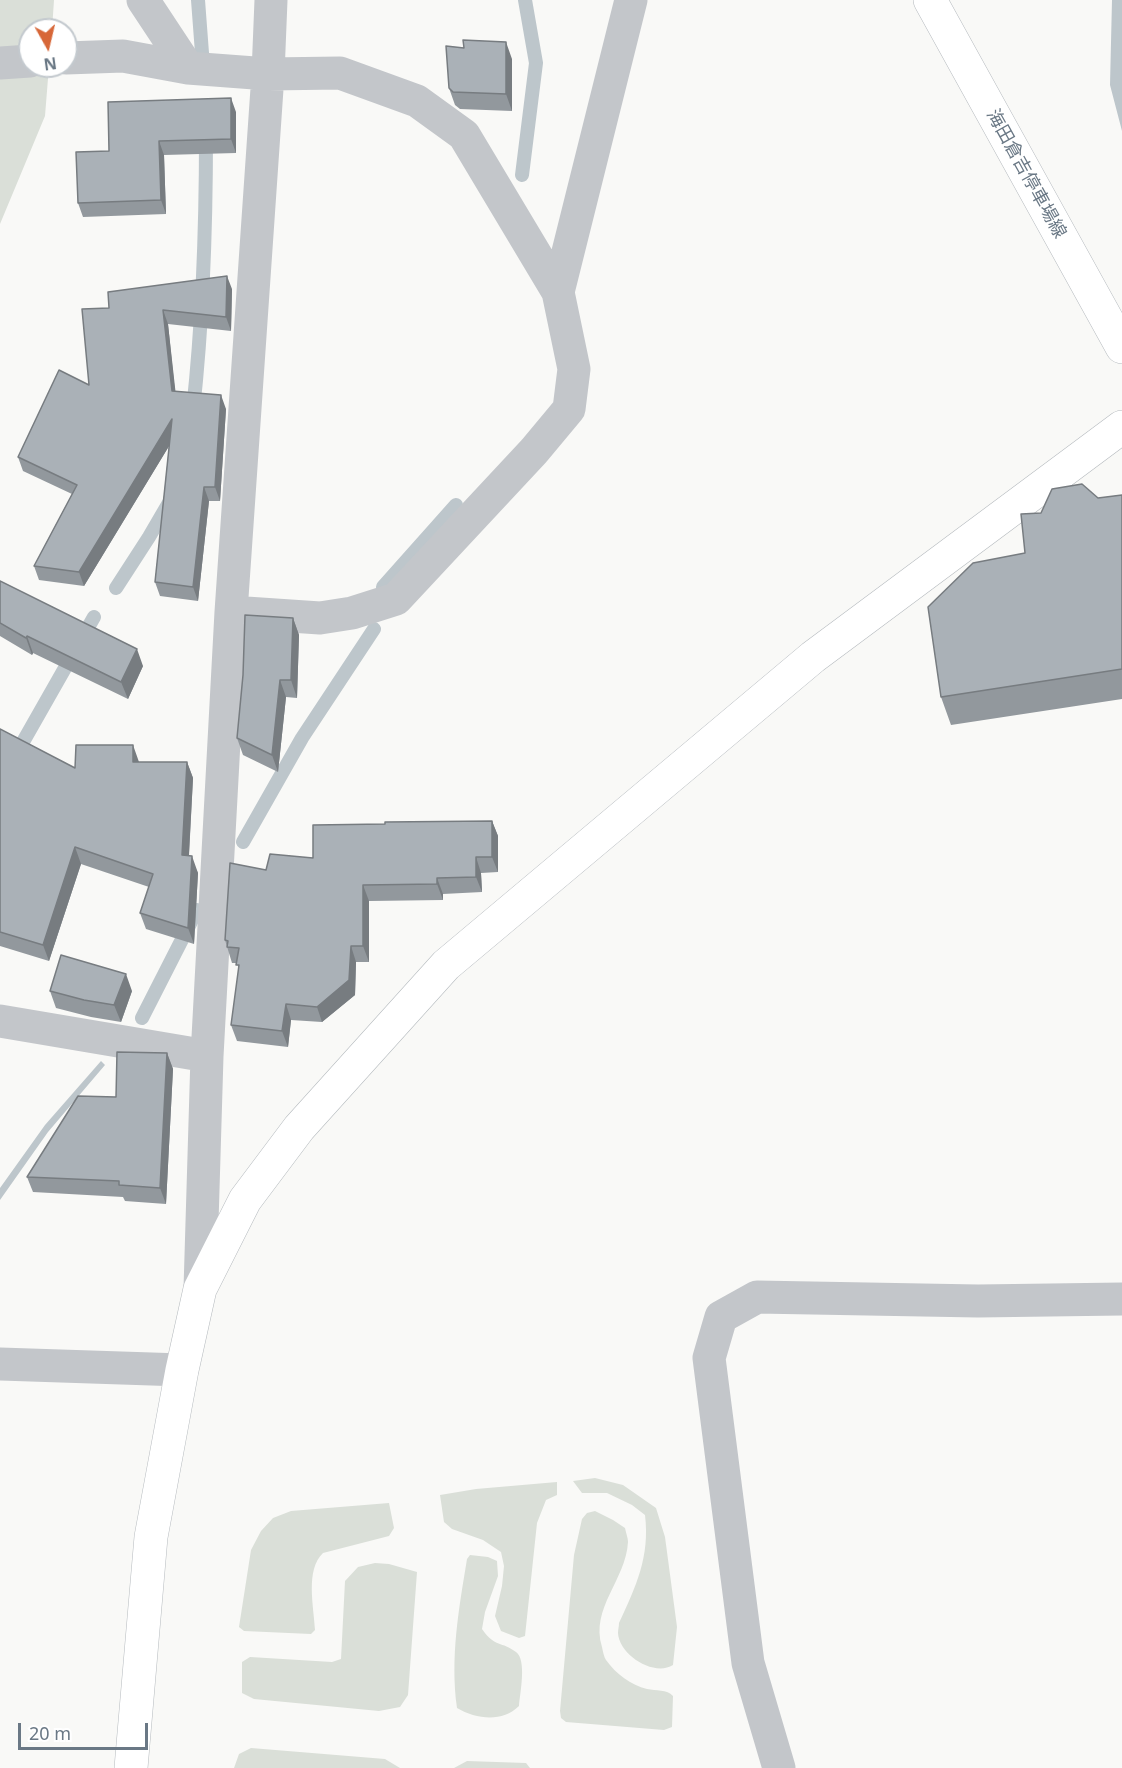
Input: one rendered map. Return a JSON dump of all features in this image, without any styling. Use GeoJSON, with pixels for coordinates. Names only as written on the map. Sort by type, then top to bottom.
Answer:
{"type":"FeatureCollection","features":[{"type":"Feature","properties":{"kind":"street"},"geometry":{"type":"LineString","coordinates":[[143,0],[188,68]]}},
{"type":"Feature","properties":{"kind":"street"},"geometry":{"type":"LineString","coordinates":[[131,1768],[151,1537],[182,1370],[200,1289],[207,1056],[231,612],[268,74],[271,0]]}},
{"type":"Feature","properties":{"kind":"street"},"geometry":{"type":"LineString","coordinates":[[558,292],[631,0]]}},
{"type":"Feature","properties":{"kind":"street","name":"海田倉吉停車場線"},"geometry":{"type":"LineString","coordinates":[[930,0],[1122,347]]}},
{"type":"Feature","properties":{"kind":"street"},"geometry":{"type":"LineString","coordinates":[[78,58],[123,56],[188,68],[268,74],[340,73],[417,101],[464,135],[558,292],[574,369],[569,409],[534,451],[396,599],[352,613],[320,618],[231,612]]}},
{"type":"Feature","properties":{"kind":"street"},"geometry":{"type":"LineString","coordinates":[[0,63],[18,62]]}},
{"type":"Feature","properties":{"kind":"street"},"geometry":{"type":"LineString","coordinates":[[200,1289],[245,1200],[299,1128],[446,965],[813,657],[1122,428]]}},
{"type":"Feature","properties":{"kind":"street"},"geometry":{"type":"LineString","coordinates":[[0,1022],[207,1056]]}},
{"type":"Feature","properties":{"kind":"street"},"geometry":{"type":"LineString","coordinates":[[780,1768],[748,1663],[709,1358],[722,1317],[757,1297],[978,1301],[1122,1299]]}},
{"type":"Feature","properties":{"kind":"street"},"geometry":{"type":"LineString","coordinates":[[0,1364],[182,1370]]}},
{"type":"Feature","properties":{"kind":"shaded area"},"geometry":{"type":"Polygon","coordinates":[[[0,0],[54,0],[53,18],[18,18],[18,78],[48,78],[45,116],[0,224],[0,0]]]}},
{"type":"Feature","properties":{"kind":"shaded area"},"geometry":{"type":"Polygon","coordinates":[[[1112,0],[1122,0],[1122,131],[1110,85],[1112,0]]]}},
{"type":"Feature","properties":{"kind":"shaded area"},"geometry":{"type":"Polygon","coordinates":[[[101,1061],[105,1065],[48,1132],[0,1200],[0,1188],[45,1125],[101,1061]]]}},
{"type":"Feature","properties":{"kind":"shaded area"},"geometry":{"type":"Polygon","coordinates":[[[595,1478],[623,1485],[656,1508],[665,1537],[677,1627],[673,1665],[657,1668],[639,1662],[624,1649],[620,1641],[619,1623],[636,1584],[643,1558],[645,1515],[632,1505],[607,1493],[582,1493],[573,1481],[595,1478]]]}},
{"type":"Feature","properties":{"kind":"shaded area"},"geometry":{"type":"Polygon","coordinates":[[[557,1482],[557,1495],[546,1500],[537,1523],[525,1636],[519,1638],[501,1631],[495,1616],[504,1566],[501,1552],[483,1540],[452,1529],[444,1522],[440,1495],[476,1489],[557,1482]]]}},
{"type":"Feature","properties":{"kind":"shaded area"},"geometry":{"type":"Polygon","coordinates":[[[389,1503],[394,1528],[389,1536],[323,1553],[317,1560],[312,1579],[315,1630],[311,1634],[244,1631],[239,1627],[251,1550],[261,1531],[273,1518],[291,1511],[389,1503]]]}},
{"type":"Feature","properties":{"kind":"shaded area"},"geometry":{"type":"Polygon","coordinates":[[[595,1511],[625,1528],[628,1540],[626,1556],[601,1619],[600,1633],[604,1656],[614,1670],[630,1682],[647,1689],[668,1692],[673,1696],[672,1727],[664,1730],[566,1722],[561,1718],[574,1555],[582,1519],[587,1513],[595,1511]]]}},
{"type":"Feature","properties":{"kind":"shaded area"},"geometry":{"type":"Polygon","coordinates":[[[470,1555],[488,1557],[497,1561],[498,1576],[485,1612],[482,1629],[495,1642],[516,1652],[521,1662],[519,1706],[497,1717],[480,1717],[457,1708],[454,1670],[456,1633],[467,1559],[470,1555]]]}},
{"type":"Feature","properties":{"kind":"shaded area"},"geometry":{"type":"Polygon","coordinates":[[[375,1563],[389,1564],[417,1572],[408,1695],[400,1707],[379,1711],[254,1699],[242,1693],[242,1662],[250,1657],[332,1662],[341,1659],[345,1581],[358,1567],[375,1563]]]}},
{"type":"Feature","properties":{"kind":"shaded area"},"geometry":{"type":"Polygon","coordinates":[[[251,1748],[385,1759],[400,1768],[234,1768],[239,1754],[251,1748]]]}},
{"type":"Feature","properties":{"kind":"shaded area"},"geometry":{"type":"Polygon","coordinates":[[[467,1761],[526,1763],[530,1768],[454,1768],[467,1761]]]}},
{"type":"Feature","properties":{"kind":"building"},"geometry":{"type":"Polygon","coordinates":[[[463,40],[506,42],[506,94],[453,92],[449,88],[446,46],[464,48],[463,40]]]}},
{"type":"Feature","properties":{"kind":"building"},"geometry":{"type":"Polygon","coordinates":[[[231,98],[231,139],[159,141],[161,200],[78,203],[76,152],[109,151],[108,102],[231,98]]]}},
{"type":"Feature","properties":{"kind":"building"},"geometry":{"type":"Polygon","coordinates":[[[227,276],[226,317],[163,310],[172,391],[221,395],[215,487],[204,487],[193,587],[155,582],[172,419],[79,572],[34,566],[77,485],[18,457],[59,370],[89,385],[82,309],[109,308],[108,292],[227,276]]]}},
{"type":"Feature","properties":{"kind":"building"},"geometry":{"type":"Polygon","coordinates":[[[1082,484],[1098,498],[1122,495],[1122,669],[941,697],[928,607],[973,563],[1025,553],[1021,514],[1041,513],[1052,489],[1082,484]]]}},
{"type":"Feature","properties":{"kind":"building"},"geometry":{"type":"Polygon","coordinates":[[[0,581],[137,649],[121,682],[27,636],[26,638],[0,623],[0,581]]]}},
{"type":"Feature","properties":{"kind":"building"},"geometry":{"type":"Polygon","coordinates":[[[245,615],[293,618],[291,680],[280,680],[272,755],[237,738],[243,675],[245,615]]]}},
{"type":"Feature","properties":{"kind":"building"},"geometry":{"type":"Polygon","coordinates":[[[0,729],[75,768],[76,745],[133,745],[133,762],[187,762],[182,855],[192,856],[188,928],[140,913],[153,874],[75,847],[43,945],[0,932],[0,729]]]}},
{"type":"Feature","properties":{"kind":"building"},"geometry":{"type":"Polygon","coordinates":[[[492,821],[492,857],[476,857],[476,877],[437,878],[437,884],[363,885],[363,946],[351,946],[349,980],[317,1007],[286,1004],[282,1031],[231,1025],[239,948],[227,947],[228,941],[225,940],[230,863],[266,870],[270,854],[313,858],[313,825],[492,821]]]}},
{"type":"Feature","properties":{"kind":"building"},"geometry":{"type":"Polygon","coordinates":[[[61,955],[126,974],[114,1005],[50,991],[61,955]]]}},
{"type":"Feature","properties":{"kind":"building"},"geometry":{"type":"Polygon","coordinates":[[[117,1052],[167,1053],[160,1188],[119,1185],[119,1181],[27,1177],[78,1096],[116,1097],[117,1052]]]}},
{"type":"Feature","properties":{"kind":"waterway"},"geometry":{"type":"LineString","coordinates":[[198,0],[202,53]]}},
{"type":"Feature","properties":{"kind":"waterway"},"geometry":{"type":"LineString","coordinates":[[522,175],[536,63],[525,0]]}},
{"type":"Feature","properties":{"kind":"waterway"},"geometry":{"type":"LineString","coordinates":[[193,410],[203,273],[206,136]]}},
{"type":"Feature","properties":{"kind":"waterway"},"geometry":{"type":"LineString","coordinates":[[116,588],[170,501]]}},
{"type":"Feature","properties":{"kind":"waterway"},"geometry":{"type":"LineString","coordinates":[[383,587],[456,505]]}},
{"type":"Feature","properties":{"kind":"waterway"},"geometry":{"type":"LineString","coordinates":[[15,756],[94,617]]}},
{"type":"Feature","properties":{"kind":"waterway"},"geometry":{"type":"LineString","coordinates":[[243,842],[302,738],[374,629]]}},
{"type":"Feature","properties":{"kind":"waterway"},"geometry":{"type":"LineString","coordinates":[[142,1018],[197,910]]}}]}
